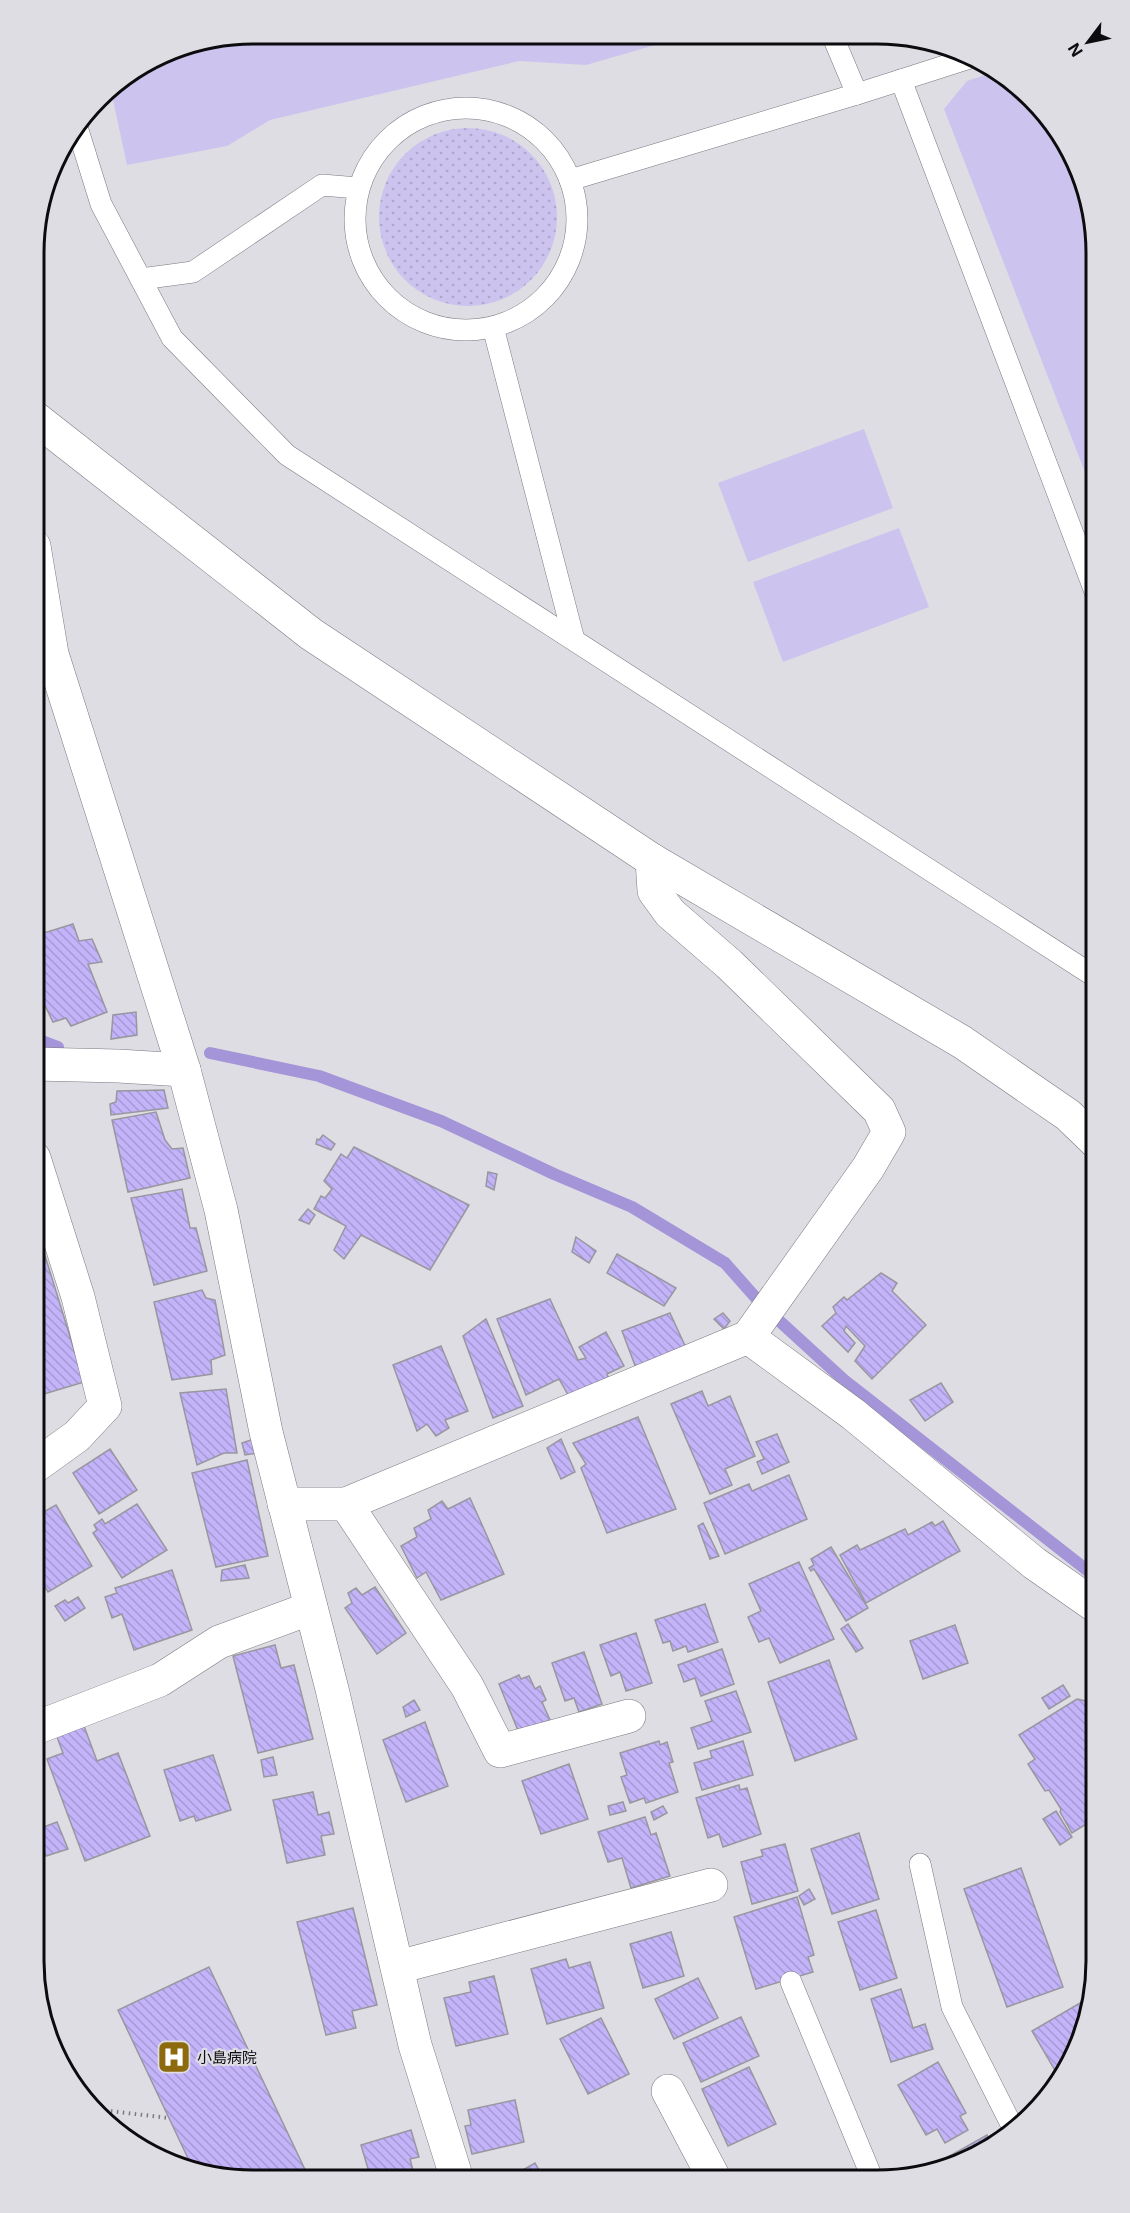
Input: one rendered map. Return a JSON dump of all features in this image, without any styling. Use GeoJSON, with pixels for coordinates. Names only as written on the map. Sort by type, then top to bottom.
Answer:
{"type":"FeatureCollection","features":[{"type":"Feature","properties":{"kind":"street"},"geometry":{"type":"LineString","coordinates":[[44,425],[311,634],[652,860],[962,1042],[1068,1115],[1086,1132]]}},
{"type":"Feature","properties":{"kind":"street"},"geometry":{"type":"LineString","coordinates":[[44,606],[52,654],[184,1070],[221,1210],[266,1432],[332,1689],[415,2045],[453,2170]]}},
{"type":"Feature","properties":{"kind":"street"},"geometry":{"type":"LineString","coordinates":[[284,1504],[346,1504],[762,1318],[868,1168],[889,1132],[879,1110],[729,964],[670,913],[654,891],[652,860]]}},
{"type":"Feature","properties":{"kind":"street"},"geometry":{"type":"LineString","coordinates":[[44,1064],[184,1070]]}},
{"type":"Feature","properties":{"kind":"street"},"geometry":{"type":"LineString","coordinates":[[44,1190],[78,1297],[105,1406],[77,1436],[44,1459]]}},
{"type":"Feature","properties":{"kind":"street"},"geometry":{"type":"LineString","coordinates":[[762,1318],[853,1414],[1034,1563],[1086,1599]]}},
{"type":"Feature","properties":{"kind":"street"},"geometry":{"type":"LineString","coordinates":[[346,1504],[467,1686],[500,1751],[629,1716]]}},
{"type":"Feature","properties":{"kind":"street"},"geometry":{"type":"LineString","coordinates":[[44,1725],[160,1680],[219,1642],[311,1608]]}},
{"type":"Feature","properties":{"kind":"street"},"geometry":{"type":"LineString","coordinates":[[398,1967],[711,1885]]}},
{"type":"Feature","properties":{"kind":"street"},"geometry":{"type":"LineString","coordinates":[[668,2091],[710,2170]]}},
{"type":"Feature","properties":{"kind":"lane"},"geometry":{"type":"LineString","coordinates":[[836,44],[857,94]]}},
{"type":"Feature","properties":{"kind":"lane"},"geometry":{"type":"LineString","coordinates":[[570,180],[960,61]]}},
{"type":"Feature","properties":{"kind":"lane"},"geometry":{"type":"LineString","coordinates":[[901,80],[1086,568]]}},
{"type":"Feature","properties":{"kind":"lane"},"geometry":{"type":"LineString","coordinates":[[461,107],[496,111],[527,126],[553,150],[570,180],[578,216],[572,254],[555,287],[528,312],[493,327],[460,330],[428,324],[399,308],[375,284],[360,254],[355,221],[358,188],[373,157],[397,131],[427,114],[461,107]]}},
{"type":"Feature","properties":{"kind":"lane"},"geometry":{"type":"LineString","coordinates":[[80,134],[101,204],[172,338],[287,455],[1086,971]]}},
{"type":"Feature","properties":{"kind":"lane"},"geometry":{"type":"LineString","coordinates":[[141,279],[193,272],[322,185],[358,188]]}},
{"type":"Feature","properties":{"kind":"lane"},"geometry":{"type":"LineString","coordinates":[[493,327],[574,640]]}},
{"type":"Feature","properties":{"kind":"lane"},"geometry":{"type":"LineString","coordinates":[[920,1864],[952,2007],[1010,2122]]}},
{"type":"Feature","properties":{"kind":"lane"},"geometry":{"type":"LineString","coordinates":[[791,1982],[869,2170]]}},
{"type":"Feature","properties":{"kind":"path"},"geometry":{"type":"LineString","coordinates":[[108,2111],[169,2118]]}},
{"type":"Feature","properties":{"kind":"shaded area"},"geometry":{"type":"Polygon","coordinates":[[[238,44],[658,44],[586,65],[519,61],[270,120],[227,146],[127,165],[112,98],[148,71],[172,59],[211,48],[238,44]]]}},
{"type":"Feature","properties":{"kind":"shaded area"},"geometry":{"type":"Polygon","coordinates":[[[987,75],[1015,95],[1035,115],[1065,160],[1079,198],[1085,225],[1086,252],[1086,475],[944,109],[967,81],[987,75]]]}},
{"type":"Feature","properties":{"kind":"shaded area"},"geometry":{"type":"Polygon","coordinates":[[[468,128],[502,135],[531,154],[550,183],[557,217],[550,251],[531,280],[502,299],[468,306],[434,299],[405,280],[386,251],[379,217],[386,183],[405,154],[434,135],[468,128]]]}},
{"type":"Feature","properties":{"kind":"shaded area"},"geometry":{"type":"Polygon","coordinates":[[[864,429],[893,508],[748,562],[718,483],[864,429]]]}},
{"type":"Feature","properties":{"kind":"shaded area"},"geometry":{"type":"Polygon","coordinates":[[[899,528],[929,607],[783,662],[753,582],[899,528]]]}},
{"type":"Feature","properties":{"kind":"building"},"geometry":{"type":"Polygon","coordinates":[[[73,924],[79,941],[92,939],[102,962],[88,964],[107,1012],[71,1026],[66,1018],[53,1022],[44,1004],[44,933],[73,924]]]}},
{"type":"Feature","properties":{"kind":"building"},"geometry":{"type":"Polygon","coordinates":[[[136,1012],[137,1035],[111,1039],[113,1015],[136,1012]]]}},
{"type":"Feature","properties":{"kind":"building"},"geometry":{"type":"Polygon","coordinates":[[[164,1090],[168,1108],[111,1115],[110,1104],[116,1102],[117,1091],[164,1090]]]}},
{"type":"Feature","properties":{"kind":"building"},"geometry":{"type":"Polygon","coordinates":[[[156,1112],[165,1140],[172,1149],[183,1148],[190,1178],[128,1192],[112,1120],[156,1112]]]}},
{"type":"Feature","properties":{"kind":"building"},"geometry":{"type":"Polygon","coordinates":[[[323,1135],[335,1144],[331,1150],[316,1144],[317,1139],[319,1140],[323,1135]]]}},
{"type":"Feature","properties":{"kind":"building"},"geometry":{"type":"Polygon","coordinates":[[[354,1147],[469,1205],[430,1270],[361,1235],[344,1259],[334,1250],[346,1226],[314,1209],[321,1196],[325,1198],[332,1189],[324,1181],[341,1154],[347,1158],[354,1147]]]}},
{"type":"Feature","properties":{"kind":"building"},"geometry":{"type":"Polygon","coordinates":[[[488,1172],[497,1174],[494,1190],[486,1186],[488,1172]]]}},
{"type":"Feature","properties":{"kind":"building"},"geometry":{"type":"Polygon","coordinates":[[[182,1189],[190,1228],[196,1228],[207,1271],[154,1285],[131,1198],[182,1189]]]}},
{"type":"Feature","properties":{"kind":"building"},"geometry":{"type":"Polygon","coordinates":[[[308,1209],[315,1215],[309,1224],[299,1220],[308,1209]]]}},
{"type":"Feature","properties":{"kind":"building"},"geometry":{"type":"Polygon","coordinates":[[[576,1237],[596,1251],[589,1263],[572,1252],[576,1237]]]}},
{"type":"Feature","properties":{"kind":"building"},"geometry":{"type":"Polygon","coordinates":[[[44,1252],[84,1382],[44,1394],[44,1252]]]}},
{"type":"Feature","properties":{"kind":"building"},"geometry":{"type":"Polygon","coordinates":[[[617,1254],[676,1288],[664,1306],[607,1273],[617,1254]]]}},
{"type":"Feature","properties":{"kind":"building"},"geometry":{"type":"Polygon","coordinates":[[[881,1273],[897,1283],[892,1291],[926,1325],[872,1379],[855,1361],[865,1346],[846,1326],[844,1331],[855,1343],[848,1352],[822,1326],[836,1313],[833,1307],[844,1297],[847,1300],[881,1273]]]}},
{"type":"Feature","properties":{"kind":"building"},"geometry":{"type":"Polygon","coordinates":[[[202,1290],[206,1298],[215,1300],[225,1355],[211,1360],[212,1374],[172,1380],[154,1302],[202,1290]]]}},
{"type":"Feature","properties":{"kind":"building"},"geometry":{"type":"Polygon","coordinates":[[[550,1299],[578,1360],[586,1358],[579,1347],[606,1332],[624,1366],[607,1374],[609,1380],[571,1400],[559,1379],[526,1395],[497,1319],[550,1299]]]}},
{"type":"Feature","properties":{"kind":"building"},"geometry":{"type":"Polygon","coordinates":[[[670,1313],[687,1350],[636,1368],[622,1331],[670,1313]]]}},
{"type":"Feature","properties":{"kind":"building"},"geometry":{"type":"Polygon","coordinates":[[[723,1313],[730,1321],[724,1329],[714,1319],[723,1313]]]}},
{"type":"Feature","properties":{"kind":"building"},"geometry":{"type":"Polygon","coordinates":[[[486,1319],[523,1406],[493,1418],[463,1336],[486,1319]]]}},
{"type":"Feature","properties":{"kind":"building"},"geometry":{"type":"Polygon","coordinates":[[[441,1346],[468,1411],[445,1420],[449,1428],[436,1436],[427,1424],[417,1431],[393,1365],[441,1346]]]}},
{"type":"Feature","properties":{"kind":"building"},"geometry":{"type":"Polygon","coordinates":[[[941,1383],[953,1402],[925,1421],[910,1400],[941,1383]]]}},
{"type":"Feature","properties":{"kind":"building"},"geometry":{"type":"Polygon","coordinates":[[[226,1389],[237,1453],[224,1453],[197,1465],[180,1393],[226,1389]]]}},
{"type":"Feature","properties":{"kind":"building"},"geometry":{"type":"Polygon","coordinates":[[[702,1391],[708,1406],[730,1396],[755,1456],[725,1469],[732,1485],[710,1494],[671,1404],[702,1391]]]}},
{"type":"Feature","properties":{"kind":"building"},"geometry":{"type":"Polygon","coordinates":[[[638,1417],[676,1509],[607,1533],[581,1468],[586,1464],[573,1443],[638,1417]]]}},
{"type":"Feature","properties":{"kind":"building"},"geometry":{"type":"Polygon","coordinates":[[[777,1434],[789,1462],[762,1474],[757,1462],[764,1459],[756,1442],[777,1434]]]}},
{"type":"Feature","properties":{"kind":"building"},"geometry":{"type":"Polygon","coordinates":[[[254,1439],[257,1453],[245,1455],[242,1443],[254,1439]]]}},
{"type":"Feature","properties":{"kind":"building"},"geometry":{"type":"Polygon","coordinates":[[[561,1439],[575,1472],[561,1479],[547,1448],[561,1439]]]}},
{"type":"Feature","properties":{"kind":"building"},"geometry":{"type":"Polygon","coordinates":[[[110,1449],[137,1490],[99,1514],[73,1473],[110,1449]]]}},
{"type":"Feature","properties":{"kind":"building"},"geometry":{"type":"Polygon","coordinates":[[[247,1460],[268,1556],[216,1567],[192,1473],[247,1460]]]}},
{"type":"Feature","properties":{"kind":"building"},"geometry":{"type":"Polygon","coordinates":[[[789,1475],[807,1519],[725,1554],[704,1503],[749,1484],[752,1491],[789,1475]]]}},
{"type":"Feature","properties":{"kind":"building"},"geometry":{"type":"Polygon","coordinates":[[[470,1498],[504,1574],[441,1600],[426,1572],[417,1578],[401,1546],[417,1537],[414,1528],[431,1519],[428,1510],[442,1501],[448,1509],[470,1498]]]}},
{"type":"Feature","properties":{"kind":"building"},"geometry":{"type":"Polygon","coordinates":[[[137,1504],[167,1550],[122,1578],[93,1533],[97,1530],[94,1525],[102,1519],[105,1524],[137,1504]]]}},
{"type":"Feature","properties":{"kind":"building"},"geometry":{"type":"Polygon","coordinates":[[[56,1505],[92,1566],[48,1592],[44,1585],[44,1512],[56,1505]]]}},
{"type":"Feature","properties":{"kind":"building"},"geometry":{"type":"Polygon","coordinates":[[[943,1521],[960,1551],[866,1603],[840,1555],[857,1545],[860,1550],[905,1529],[908,1535],[932,1522],[935,1526],[943,1521]]]}},
{"type":"Feature","properties":{"kind":"building"},"geometry":{"type":"Polygon","coordinates":[[[703,1523],[719,1556],[710,1559],[698,1526],[703,1523]]]}},
{"type":"Feature","properties":{"kind":"building"},"geometry":{"type":"Polygon","coordinates":[[[831,1547],[868,1608],[846,1621],[814,1569],[811,1571],[809,1568],[814,1565],[811,1559],[831,1547]]]}},
{"type":"Feature","properties":{"kind":"building"},"geometry":{"type":"Polygon","coordinates":[[[799,1562],[834,1639],[780,1663],[769,1638],[759,1642],[748,1617],[761,1611],[749,1584],[799,1562]]]}},
{"type":"Feature","properties":{"kind":"building"},"geometry":{"type":"Polygon","coordinates":[[[245,1565],[249,1578],[221,1581],[222,1570],[245,1565]]]}},
{"type":"Feature","properties":{"kind":"building"},"geometry":{"type":"Polygon","coordinates":[[[172,1570],[192,1630],[134,1650],[122,1614],[112,1618],[105,1597],[117,1593],[115,1588],[172,1570]]]}},
{"type":"Feature","properties":{"kind":"building"},"geometry":{"type":"Polygon","coordinates":[[[375,1587],[406,1633],[377,1654],[345,1608],[352,1603],[348,1593],[356,1588],[362,1595],[375,1587]]]}},
{"type":"Feature","properties":{"kind":"building"},"geometry":{"type":"Polygon","coordinates":[[[78,1597],[85,1608],[65,1621],[55,1606],[65,1600],[68,1603],[78,1597]]]}},
{"type":"Feature","properties":{"kind":"building"},"geometry":{"type":"Polygon","coordinates":[[[705,1604],[718,1642],[688,1652],[686,1646],[673,1651],[670,1641],[663,1643],[655,1620],[705,1604]]]}},
{"type":"Feature","properties":{"kind":"building"},"geometry":{"type":"Polygon","coordinates":[[[848,1624],[863,1648],[856,1652],[841,1629],[848,1624]]]}},
{"type":"Feature","properties":{"kind":"building"},"geometry":{"type":"Polygon","coordinates":[[[955,1625],[968,1663],[923,1679],[910,1641],[955,1625]]]}},
{"type":"Feature","properties":{"kind":"building"},"geometry":{"type":"Polygon","coordinates":[[[636,1633],[652,1683],[626,1691],[620,1672],[611,1676],[600,1645],[636,1633]]]}},
{"type":"Feature","properties":{"kind":"building"},"geometry":{"type":"Polygon","coordinates":[[[275,1645],[281,1668],[294,1665],[313,1739],[258,1753],[233,1656],[275,1645]]]}},
{"type":"Feature","properties":{"kind":"building"},"geometry":{"type":"Polygon","coordinates":[[[722,1649],[734,1684],[701,1696],[695,1678],[684,1682],[678,1665],[722,1649]]]}},
{"type":"Feature","properties":{"kind":"building"},"geometry":{"type":"Polygon","coordinates":[[[584,1652],[602,1704],[579,1712],[574,1698],[565,1701],[552,1663],[584,1652]]]}},
{"type":"Feature","properties":{"kind":"building"},"geometry":{"type":"Polygon","coordinates":[[[829,1660],[857,1739],[795,1761],[768,1682],[829,1660]]]}},
{"type":"Feature","properties":{"kind":"building"},"geometry":{"type":"Polygon","coordinates":[[[519,1675],[521,1679],[529,1676],[535,1689],[540,1686],[546,1700],[542,1702],[550,1720],[519,1733],[499,1684],[519,1675]]]}},
{"type":"Feature","properties":{"kind":"building"},"geometry":{"type":"Polygon","coordinates":[[[1063,1685],[1070,1696],[1049,1709],[1042,1698],[1063,1685]]]}},
{"type":"Feature","properties":{"kind":"building"},"geometry":{"type":"Polygon","coordinates":[[[736,1691],[751,1732],[698,1749],[691,1728],[712,1721],[705,1701],[736,1691]]]}},
{"type":"Feature","properties":{"kind":"building"},"geometry":{"type":"Polygon","coordinates":[[[1077,1699],[1086,1701],[1086,1824],[1072,1833],[1049,1790],[1045,1791],[1028,1764],[1035,1759],[1019,1735],[1077,1699]]]}},
{"type":"Feature","properties":{"kind":"building"},"geometry":{"type":"Polygon","coordinates":[[[414,1700],[420,1710],[406,1717],[403,1707],[414,1700]]]}},
{"type":"Feature","properties":{"kind":"building"},"geometry":{"type":"Polygon","coordinates":[[[425,1722],[448,1786],[406,1802],[383,1740],[425,1722]]]}},
{"type":"Feature","properties":{"kind":"building"},"geometry":{"type":"Polygon","coordinates":[[[84,1726],[97,1761],[118,1753],[150,1836],[85,1861],[47,1759],[63,1753],[57,1737],[84,1726]]]}},
{"type":"Feature","properties":{"kind":"building"},"geometry":{"type":"Polygon","coordinates":[[[659,1741],[660,1745],[667,1742],[673,1762],[669,1763],[678,1792],[646,1803],[644,1798],[630,1803],[621,1777],[627,1775],[620,1753],[659,1741]]]}},
{"type":"Feature","properties":{"kind":"building"},"geometry":{"type":"Polygon","coordinates":[[[743,1741],[753,1775],[702,1790],[694,1763],[712,1758],[710,1751],[743,1741]]]}},
{"type":"Feature","properties":{"kind":"building"},"geometry":{"type":"Polygon","coordinates":[[[213,1755],[231,1810],[196,1821],[194,1816],[180,1821],[164,1770],[213,1755]]]}},
{"type":"Feature","properties":{"kind":"building"},"geometry":{"type":"Polygon","coordinates":[[[273,1757],[277,1775],[264,1777],[261,1760],[273,1757]]]}},
{"type":"Feature","properties":{"kind":"building"},"geometry":{"type":"Polygon","coordinates":[[[569,1764],[588,1819],[541,1834],[522,1781],[569,1764]]]}},
{"type":"Feature","properties":{"kind":"building"},"geometry":{"type":"Polygon","coordinates":[[[739,1785],[740,1790],[747,1788],[761,1834],[723,1847],[719,1834],[708,1838],[696,1798],[739,1785]]]}},
{"type":"Feature","properties":{"kind":"building"},"geometry":{"type":"Polygon","coordinates":[[[313,1792],[318,1815],[329,1812],[334,1834],[321,1836],[325,1855],[287,1863],[273,1800],[313,1792]]]}},
{"type":"Feature","properties":{"kind":"building"},"geometry":{"type":"Polygon","coordinates":[[[623,1802],[626,1811],[610,1815],[608,1806],[623,1802]]]}},
{"type":"Feature","properties":{"kind":"building"},"geometry":{"type":"Polygon","coordinates":[[[663,1806],[667,1813],[654,1820],[651,1812],[663,1806]]]}},
{"type":"Feature","properties":{"kind":"building"},"geometry":{"type":"Polygon","coordinates":[[[1056,1811],[1072,1837],[1060,1845],[1043,1819],[1056,1811]]]}},
{"type":"Feature","properties":{"kind":"building"},"geometry":{"type":"Polygon","coordinates":[[[645,1817],[651,1835],[656,1833],[670,1876],[631,1888],[622,1858],[608,1862],[598,1832],[645,1817]]]}},
{"type":"Feature","properties":{"kind":"building"},"geometry":{"type":"Polygon","coordinates":[[[57,1822],[68,1849],[46,1856],[44,1827],[57,1822]]]}},
{"type":"Feature","properties":{"kind":"building"},"geometry":{"type":"Polygon","coordinates":[[[859,1833],[879,1899],[832,1914],[811,1849],[859,1833]]]}},
{"type":"Feature","properties":{"kind":"building"},"geometry":{"type":"Polygon","coordinates":[[[785,1844],[798,1891],[752,1904],[741,1862],[763,1856],[761,1850],[785,1844]]]}},
{"type":"Feature","properties":{"kind":"building"},"geometry":{"type":"Polygon","coordinates":[[[1021,1868],[1063,1987],[1007,2007],[964,1889],[1021,1868]]]}},
{"type":"Feature","properties":{"kind":"building"},"geometry":{"type":"Polygon","coordinates":[[[809,1889],[815,1899],[804,1905],[799,1896],[809,1889]]]}},
{"type":"Feature","properties":{"kind":"building"},"geometry":{"type":"Polygon","coordinates":[[[797,1897],[814,1955],[808,1957],[813,1972],[756,1989],[734,1917],[797,1897]]]}},
{"type":"Feature","properties":{"kind":"building"},"geometry":{"type":"Polygon","coordinates":[[[353,1908],[377,2005],[352,2011],[356,2028],[326,2035],[297,1922],[353,1908]]]}},
{"type":"Feature","properties":{"kind":"building"},"geometry":{"type":"Polygon","coordinates":[[[876,1910],[897,1978],[860,1990],[838,1922],[876,1910]]]}},
{"type":"Feature","properties":{"kind":"building"},"geometry":{"type":"Polygon","coordinates":[[[671,1932],[684,1976],[643,1988],[630,1944],[671,1932]]]}},
{"type":"Feature","properties":{"kind":"building"},"geometry":{"type":"Polygon","coordinates":[[[566,1959],[569,1968],[590,1962],[604,2008],[547,2024],[531,1969],[566,1959]]]}},
{"type":"Feature","properties":{"kind":"building"},"geometry":{"type":"Polygon","coordinates":[[[209,1967],[305,2170],[225,2168],[188,2159],[118,2010],[209,1967]]]}},
{"type":"Feature","properties":{"kind":"building"},"geometry":{"type":"Polygon","coordinates":[[[494,1976],[508,2034],[456,2046],[444,1998],[471,1992],[469,1982],[494,1976]]]}},
{"type":"Feature","properties":{"kind":"building"},"geometry":{"type":"Polygon","coordinates":[[[698,1978],[718,2018],[674,2039],[655,1999],[698,1978]]]}},
{"type":"Feature","properties":{"kind":"building"},"geometry":{"type":"Polygon","coordinates":[[[901,1989],[913,2028],[925,2024],[933,2049],[891,2062],[871,1999],[901,1989]]]}},
{"type":"Feature","properties":{"kind":"building"},"geometry":{"type":"Polygon","coordinates":[[[1082,2002],[1075,2028],[1055,2070],[1032,2031],[1082,2002]]]}},
{"type":"Feature","properties":{"kind":"building"},"geometry":{"type":"Polygon","coordinates":[[[741,2017],[759,2056],[701,2082],[683,2043],[741,2017]]]}},
{"type":"Feature","properties":{"kind":"building"},"geometry":{"type":"Polygon","coordinates":[[[601,2018],[629,2074],[588,2094],[560,2039],[601,2018]]]}},
{"type":"Feature","properties":{"kind":"building"},"geometry":{"type":"Polygon","coordinates":[[[938,2062],[966,2113],[960,2116],[968,2130],[945,2143],[937,2129],[926,2135],[898,2085],[938,2062]]]}},
{"type":"Feature","properties":{"kind":"building"},"geometry":{"type":"Polygon","coordinates":[[[749,2067],[776,2124],[728,2146],[702,2089],[749,2067]]]}},
{"type":"Feature","properties":{"kind":"building"},"geometry":{"type":"Polygon","coordinates":[[[515,2100],[524,2142],[472,2154],[465,2126],[471,2125],[468,2110],[515,2100]]]}},
{"type":"Feature","properties":{"kind":"building"},"geometry":{"type":"Polygon","coordinates":[[[411,2130],[419,2157],[410,2159],[413,2170],[368,2170],[361,2145],[411,2130]]]}},
{"type":"Feature","properties":{"kind":"building"},"geometry":{"type":"Polygon","coordinates":[[[987,2135],[988,2138],[970,2148],[948,2157],[987,2135]]]}},
{"type":"Feature","properties":{"kind":"building"},"geometry":{"type":"Polygon","coordinates":[[[535,2163],[539,2170],[523,2170],[535,2163]]]}},
{"type":"Feature","properties":{"kind":"waterway"},"geometry":{"type":"LineString","coordinates":[[44,1042],[58,1047]]}},
{"type":"Feature","properties":{"kind":"waterway"},"geometry":{"type":"LineString","coordinates":[[210,1053],[319,1076],[441,1121],[554,1174],[632,1207],[725,1263],[764,1307],[844,1380],[1086,1569]]}},
{"type":"Feature","properties":{"kind":"place","name":"小島病院"},"geometry":{"type":"Point","coordinates":[174,2057]}}]}
